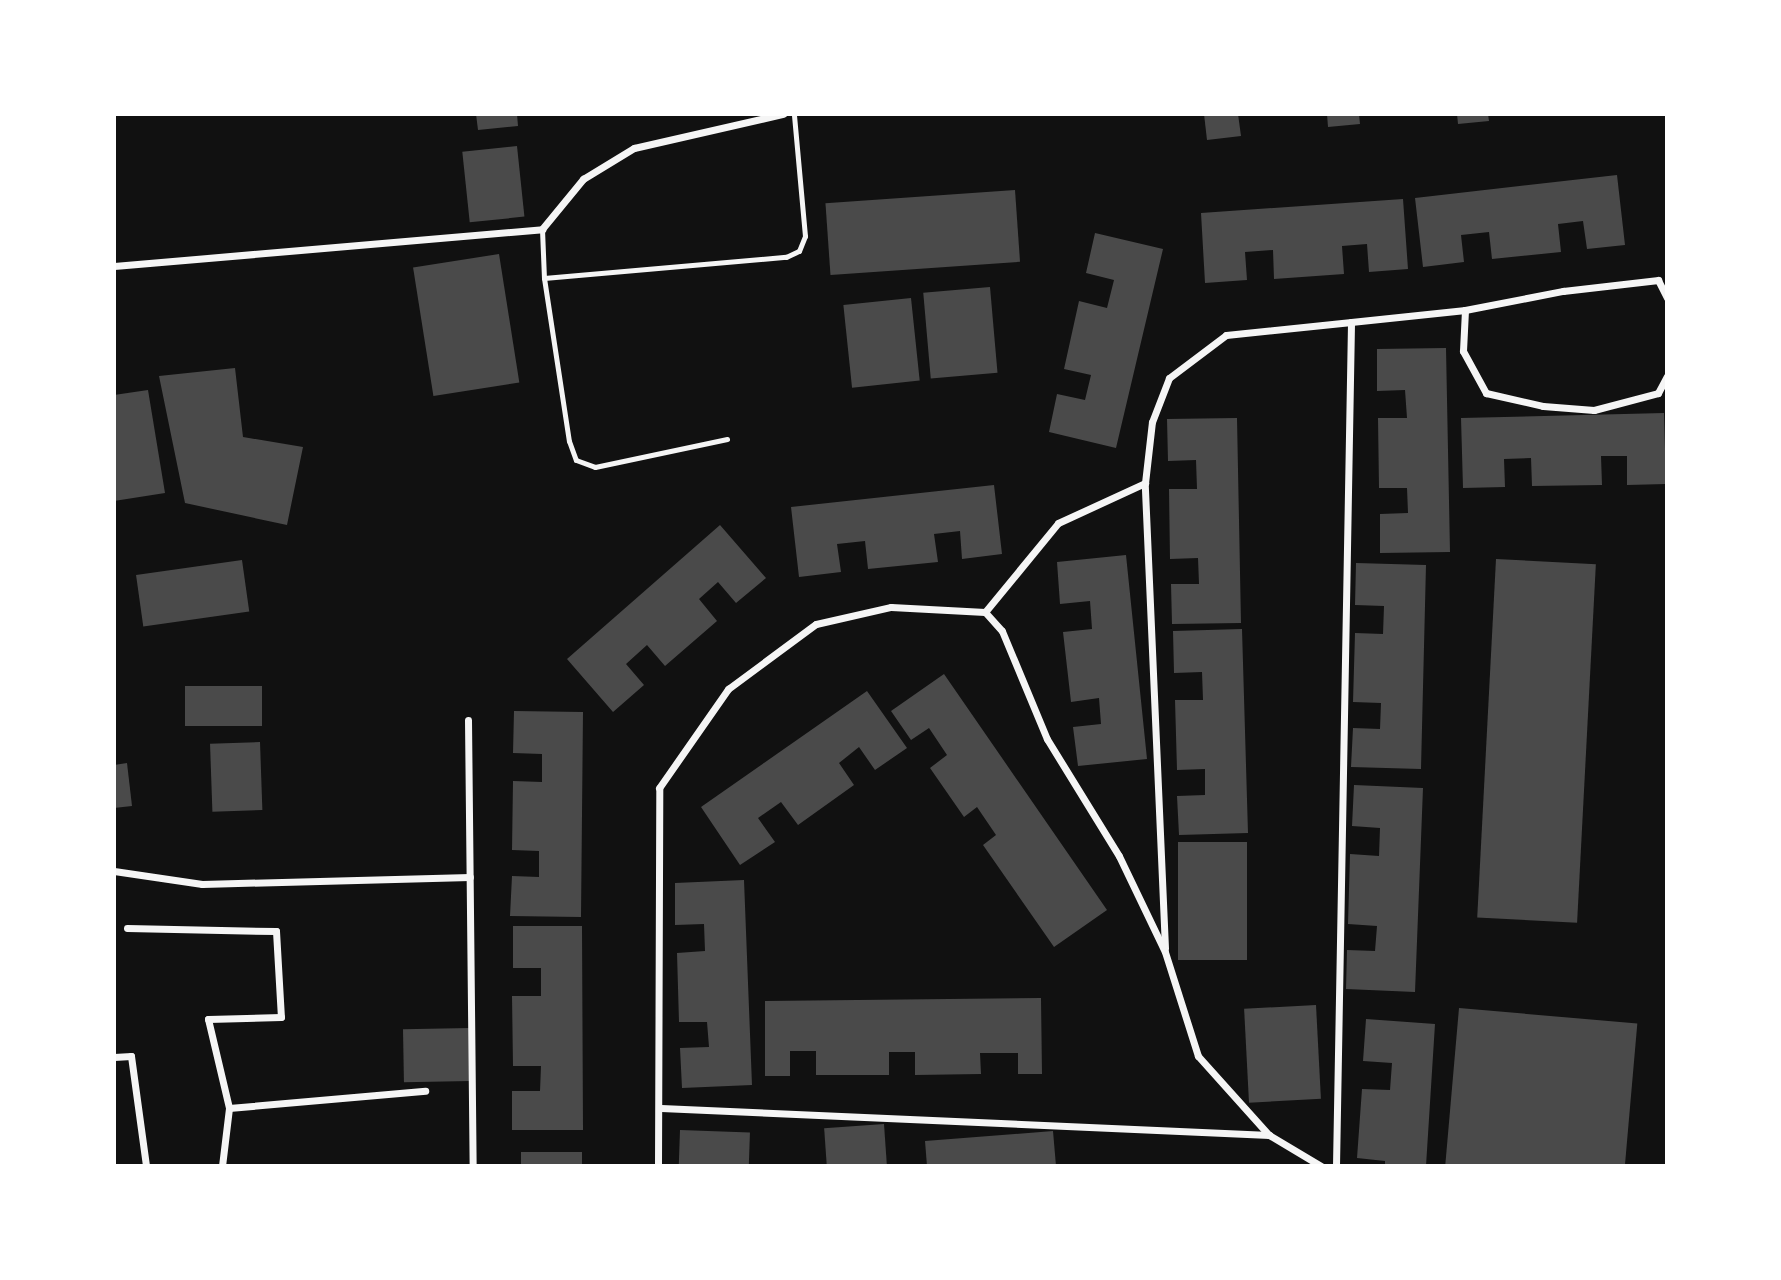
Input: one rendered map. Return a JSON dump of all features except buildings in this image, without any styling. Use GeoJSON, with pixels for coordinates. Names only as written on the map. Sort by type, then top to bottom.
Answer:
{"type":"FeatureCollection","features":[{"type":"Feature","properties":{"kind":"street"},"geometry":{"type":"LineString","coordinates":[[114,266],[542,229],[583,179],[635,148],[783,114]]}},
{"type":"Feature","properties":{"kind":"street"},"geometry":{"type":"LineString","coordinates":[[1166,953],[1145,483],[1152,422],[1170,378],[1226,335],[1465,310],[1563,291],[1658,280],[1667,299]]}},
{"type":"Feature","properties":{"kind":"street"},"geometry":{"type":"LineString","coordinates":[[1465,310],[1463,351],[1486,393],[1543,406],[1594,410],[1657,393],[1667,376]]}},
{"type":"Feature","properties":{"kind":"street"},"geometry":{"type":"LineString","coordinates":[[1336,1166],[1351,322]]}},
{"type":"Feature","properties":{"kind":"street"},"geometry":{"type":"LineString","coordinates":[[985,612],[1058,523],[1145,483]]}},
{"type":"Feature","properties":{"kind":"street"},"geometry":{"type":"LineString","coordinates":[[658,1166],[661,1108],[659,788],[728,689],[816,625],[891,607],[985,612],[1002,631],[1047,739],[1119,856],[1166,953],[1198,1056],[1269,1135],[1321,1166]]}},
{"type":"Feature","properties":{"kind":"street"},"geometry":{"type":"LineString","coordinates":[[468,720],[473,1166]]}},
{"type":"Feature","properties":{"kind":"street"},"geometry":{"type":"LineString","coordinates":[[114,871],[202,884],[470,877]]}},
{"type":"Feature","properties":{"kind":"street"},"geometry":{"type":"LineString","coordinates":[[127,928],[276,931],[281,1017],[208,1019],[229,1108],[222,1166]]}},
{"type":"Feature","properties":{"kind":"street"},"geometry":{"type":"LineString","coordinates":[[114,1057],[131,1056],[146,1166]]}},
{"type":"Feature","properties":{"kind":"street"},"geometry":{"type":"LineString","coordinates":[[229,1108],[425,1091]]}},
{"type":"Feature","properties":{"kind":"street"},"geometry":{"type":"LineString","coordinates":[[661,1108],[1269,1135]]}},
{"type":"Feature","properties":{"kind":"lane"},"geometry":{"type":"LineString","coordinates":[[544,278],[786,257],[799,251],[805,236],[794,114]]}},
{"type":"Feature","properties":{"kind":"lane"},"geometry":{"type":"LineString","coordinates":[[542,229],[544,278],[569,442],[576,460],[595,467],[727,439]]}}]}
